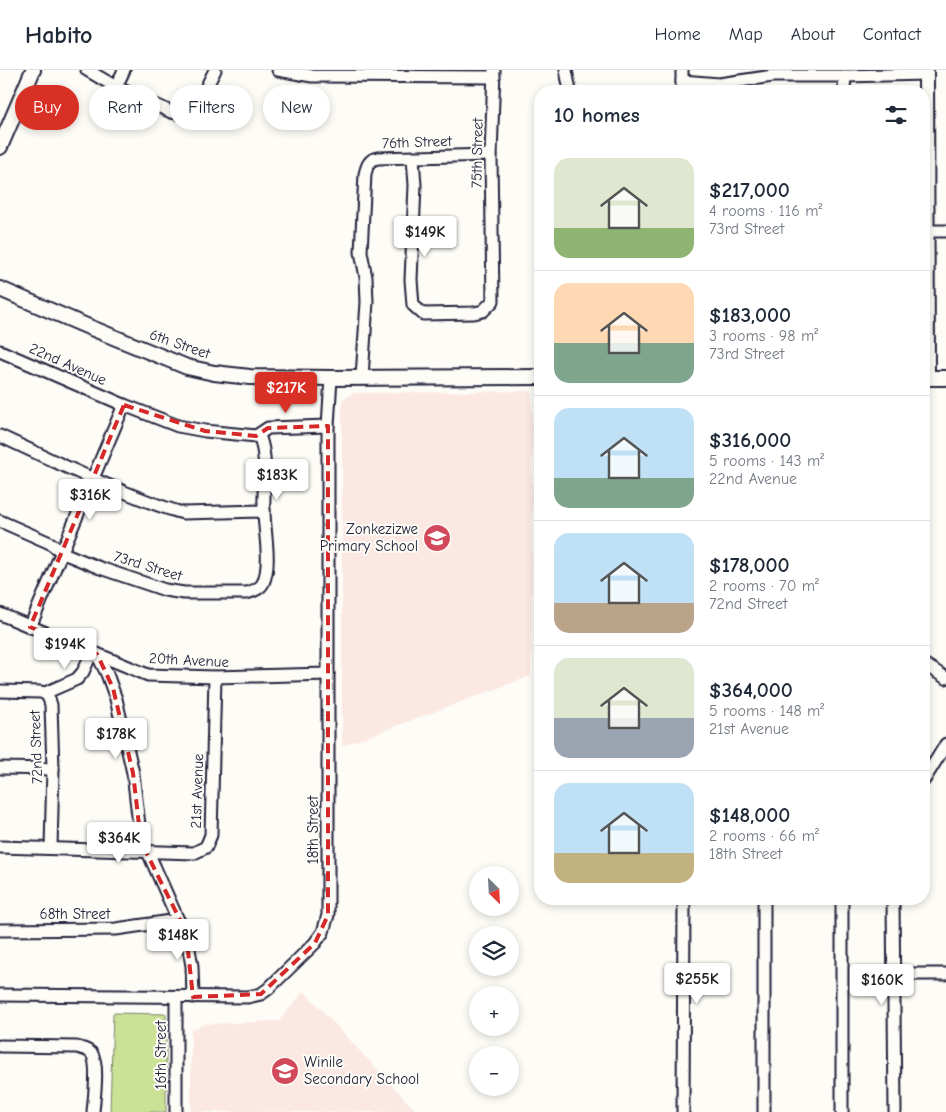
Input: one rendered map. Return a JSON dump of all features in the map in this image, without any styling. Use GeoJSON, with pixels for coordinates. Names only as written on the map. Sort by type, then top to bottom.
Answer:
{"type":"FeatureCollection","features":[{"type":"Feature","properties":{"kind":"street"},"geometry":{"type":"LineString","coordinates":[[0,148],[33,70]]}},
{"type":"Feature","properties":{"kind":"street"},"geometry":{"type":"LineString","coordinates":[[87,70],[113,85]]}},
{"type":"Feature","properties":{"kind":"street"},"geometry":{"type":"LineString","coordinates":[[117,85],[124,70]]}},
{"type":"Feature","properties":{"kind":"street"},"geometry":{"type":"LineString","coordinates":[[160,107],[182,114],[190,112],[198,104],[215,70]]}},
{"type":"Feature","properties":{"kind":"street"},"geometry":{"type":"LineString","coordinates":[[278,70],[312,76],[494,74]]}},
{"type":"Feature","properties":{"kind":"street"},"geometry":{"type":"LineString","coordinates":[[566,70],[569,85]]}},
{"type":"Feature","properties":{"kind":"street"},"geometry":{"type":"LineString","coordinates":[[682,81],[719,84],[769,73],[845,76],[926,72],[926,85]]}},
{"type":"Feature","properties":{"kind":"street","name":"75th Street"},"geometry":{"type":"LineString","coordinates":[[413,158],[415,185],[411,280],[413,305],[423,314],[465,314],[482,311],[493,301],[491,155],[494,74]]}},
{"type":"Feature","properties":{"kind":"street"},"geometry":{"type":"LineString","coordinates":[[844,85],[845,76]]}},
{"type":"Feature","properties":{"kind":"street","name":"76th Street"},"geometry":{"type":"LineString","coordinates":[[362,377],[367,302],[366,277],[361,252],[367,165],[374,159],[491,155]]}},
{"type":"Feature","properties":{"kind":"street"},"geometry":{"type":"LineString","coordinates":[[930,231],[946,231]]}},
{"type":"Feature","properties":{"kind":"street","name":"6th Street"},"geometry":{"type":"LineString","coordinates":[[0,288],[187,367],[214,373],[331,378],[534,377]]}},
{"type":"Feature","properties":{"kind":"street","name":"22nd Avenue"},"geometry":{"type":"LineString","coordinates":[[0,351],[124,405],[178,426],[194,430],[256,436]]}},
{"type":"Feature","properties":{"kind":"street","name":"18th Street"},"geometry":{"type":"LineString","coordinates":[[0,995],[248,997],[261,994],[276,982],[323,932],[328,915],[328,426],[331,378]]}},
{"type":"Feature","properties":{"kind":"street"},"geometry":{"type":"LineString","coordinates":[[930,378],[946,378]]}},
{"type":"Feature","properties":{"kind":"street"},"geometry":{"type":"LineString","coordinates":[[30,626],[124,405]]}},
{"type":"Feature","properties":{"kind":"street"},"geometry":{"type":"LineString","coordinates":[[256,436],[268,428],[328,426]]}},
{"type":"Feature","properties":{"kind":"street"},"geometry":{"type":"LineString","coordinates":[[0,436],[92,480],[156,506],[183,513],[264,511]]}},
{"type":"Feature","properties":{"kind":"street","name":"73rd Street"},"geometry":{"type":"LineString","coordinates":[[0,522],[50,543],[63,552],[100,568],[165,590],[184,593],[247,592],[258,589],[264,582],[267,548],[264,511],[265,456],[260,438],[256,436]]}},
{"type":"Feature","properties":{"kind":"street","name":"20th Avenue"},"geometry":{"type":"LineString","coordinates":[[0,614],[148,676],[215,677],[328,674]]}},
{"type":"Feature","properties":{"kind":"street"},"geometry":{"type":"LineString","coordinates":[[45,693],[77,679],[94,653],[107,674],[114,694],[133,773],[141,842],[148,852],[178,920],[186,932],[192,966],[194,997]]}},
{"type":"Feature","properties":{"kind":"street"},"geometry":{"type":"LineString","coordinates":[[930,668],[946,678]]}},
{"type":"Feature","properties":{"kind":"street","name":"21st Avenue"},"geometry":{"type":"LineString","coordinates":[[0,847],[148,852],[194,852],[201,850],[209,842],[211,835],[215,677]]}},
{"type":"Feature","properties":{"kind":"street","name":"72nd Street"},"geometry":{"type":"LineString","coordinates":[[0,692],[45,693],[49,697],[53,769],[51,848]]}},
{"type":"Feature","properties":{"kind":"street"},"geometry":{"type":"LineString","coordinates":[[930,770],[946,744]]}},
{"type":"Feature","properties":{"kind":"street"},"geometry":{"type":"LineString","coordinates":[[0,768],[53,769]]}},
{"type":"Feature","properties":{"kind":"street"},"geometry":{"type":"LineString","coordinates":[[683,1112],[684,905]]}},
{"type":"Feature","properties":{"kind":"street"},"geometry":{"type":"LineString","coordinates":[[764,905],[764,1112]]}},
{"type":"Feature","properties":{"kind":"street"},"geometry":{"type":"LineString","coordinates":[[842,905],[842,1112]]}},
{"type":"Feature","properties":{"kind":"street"},"geometry":{"type":"LineString","coordinates":[[893,905],[895,1112]]}},
{"type":"Feature","properties":{"kind":"street","name":"68th Street"},"geometry":{"type":"LineString","coordinates":[[0,930],[116,930],[178,920]]}},
{"type":"Feature","properties":{"kind":"street"},"geometry":{"type":"LineString","coordinates":[[895,974],[946,974]]}},
{"type":"Feature","properties":{"kind":"street","name":"16th Street"},"geometry":{"type":"LineString","coordinates":[[176,997],[176,1112]]}},
{"type":"Feature","properties":{"kind":"street"},"geometry":{"type":"LineString","coordinates":[[0,1046],[77,1047],[86,1049],[91,1054],[95,1066],[93,1112]]}},
{"type":"Feature","properties":{"kind":"highlighted area"},"geometry":{"type":"Polygon","coordinates":[[[124,405],[205,431],[256,436],[268,428],[328,426],[328,915],[315,943],[261,994],[193,997],[186,932],[141,842],[133,773],[113,688],[97,654],[30,627],[124,405]]]}},
{"type":"Feature","properties":{"kind":"shaded area","name":"Zonkezizwe Primary School"},"geometry":{"type":"Polygon","coordinates":[[[532,391],[531,676],[342,746],[342,400],[354,393],[532,391]]]}},
{"type":"Feature","properties":{"kind":"shaded area","name":"Winile Secondary School"},"geometry":{"type":"Polygon","coordinates":[[[304,991],[417,1112],[191,1112],[191,1030],[205,1024],[279,1021],[304,991]]]}},
{"type":"Feature","properties":{"kind":"green space"},"geometry":{"type":"Polygon","coordinates":[[[113,1013],[166,1014],[166,1112],[110,1112],[113,1013]]]}},
{"type":"Feature","properties":{"kind":"place","name":"Zonkezizwe Primary School"},"geometry":{"type":"Point","coordinates":[437,538]}},
{"type":"Feature","properties":{"kind":"place","name":"Winile Secondary School"},"geometry":{"type":"Point","coordinates":[285,1071]}}]}
